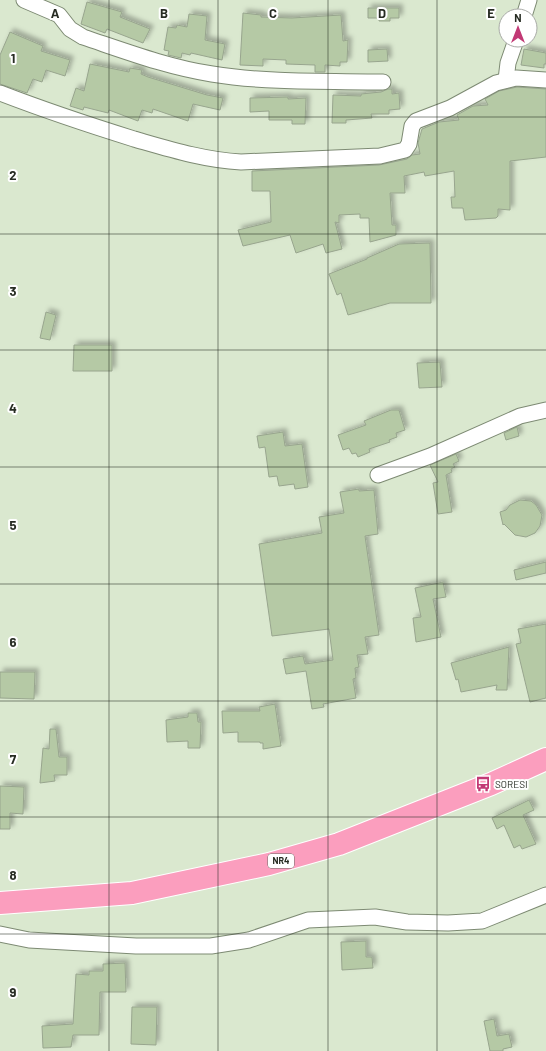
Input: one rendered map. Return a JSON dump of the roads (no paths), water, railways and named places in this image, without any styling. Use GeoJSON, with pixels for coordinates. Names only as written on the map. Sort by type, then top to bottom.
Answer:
{"type":"FeatureCollection","features":[{"type":"Feature","properties":{"kind":"highway","name":"NR4"},"geometry":{"type":"LineString","coordinates":[[0,903],[132,893],[269,864],[339,844],[491,784],[546,759]]}},
{"type":"Feature","properties":{"kind":"street"},"geometry":{"type":"LineString","coordinates":[[24,0],[46,8],[59,15],[70,29],[83,37],[177,67],[212,74],[272,79],[382,82]]}},
{"type":"Feature","properties":{"kind":"street"},"geometry":{"type":"LineString","coordinates":[[506,80],[508,63],[513,48]]}},
{"type":"Feature","properties":{"kind":"street"},"geometry":{"type":"LineString","coordinates":[[0,93],[105,130],[153,144],[219,161],[241,162],[398,154],[406,150],[409,144],[412,126],[416,121],[450,108],[496,83],[506,80],[546,80]]}},
{"type":"Feature","properties":{"kind":"street"},"geometry":{"type":"LineString","coordinates":[[378,475],[430,456],[520,416],[546,410]]}},
{"type":"Feature","properties":{"kind":"street"},"geometry":{"type":"LineString","coordinates":[[0,934],[29,940],[136,946],[211,946],[249,940],[308,920],[375,917],[407,922],[448,924],[482,921],[546,896]]}},
{"type":"Feature","properties":{"kind":"place","name":"SORESI"},"geometry":{"type":"Point","coordinates":[483,784]}}]}
